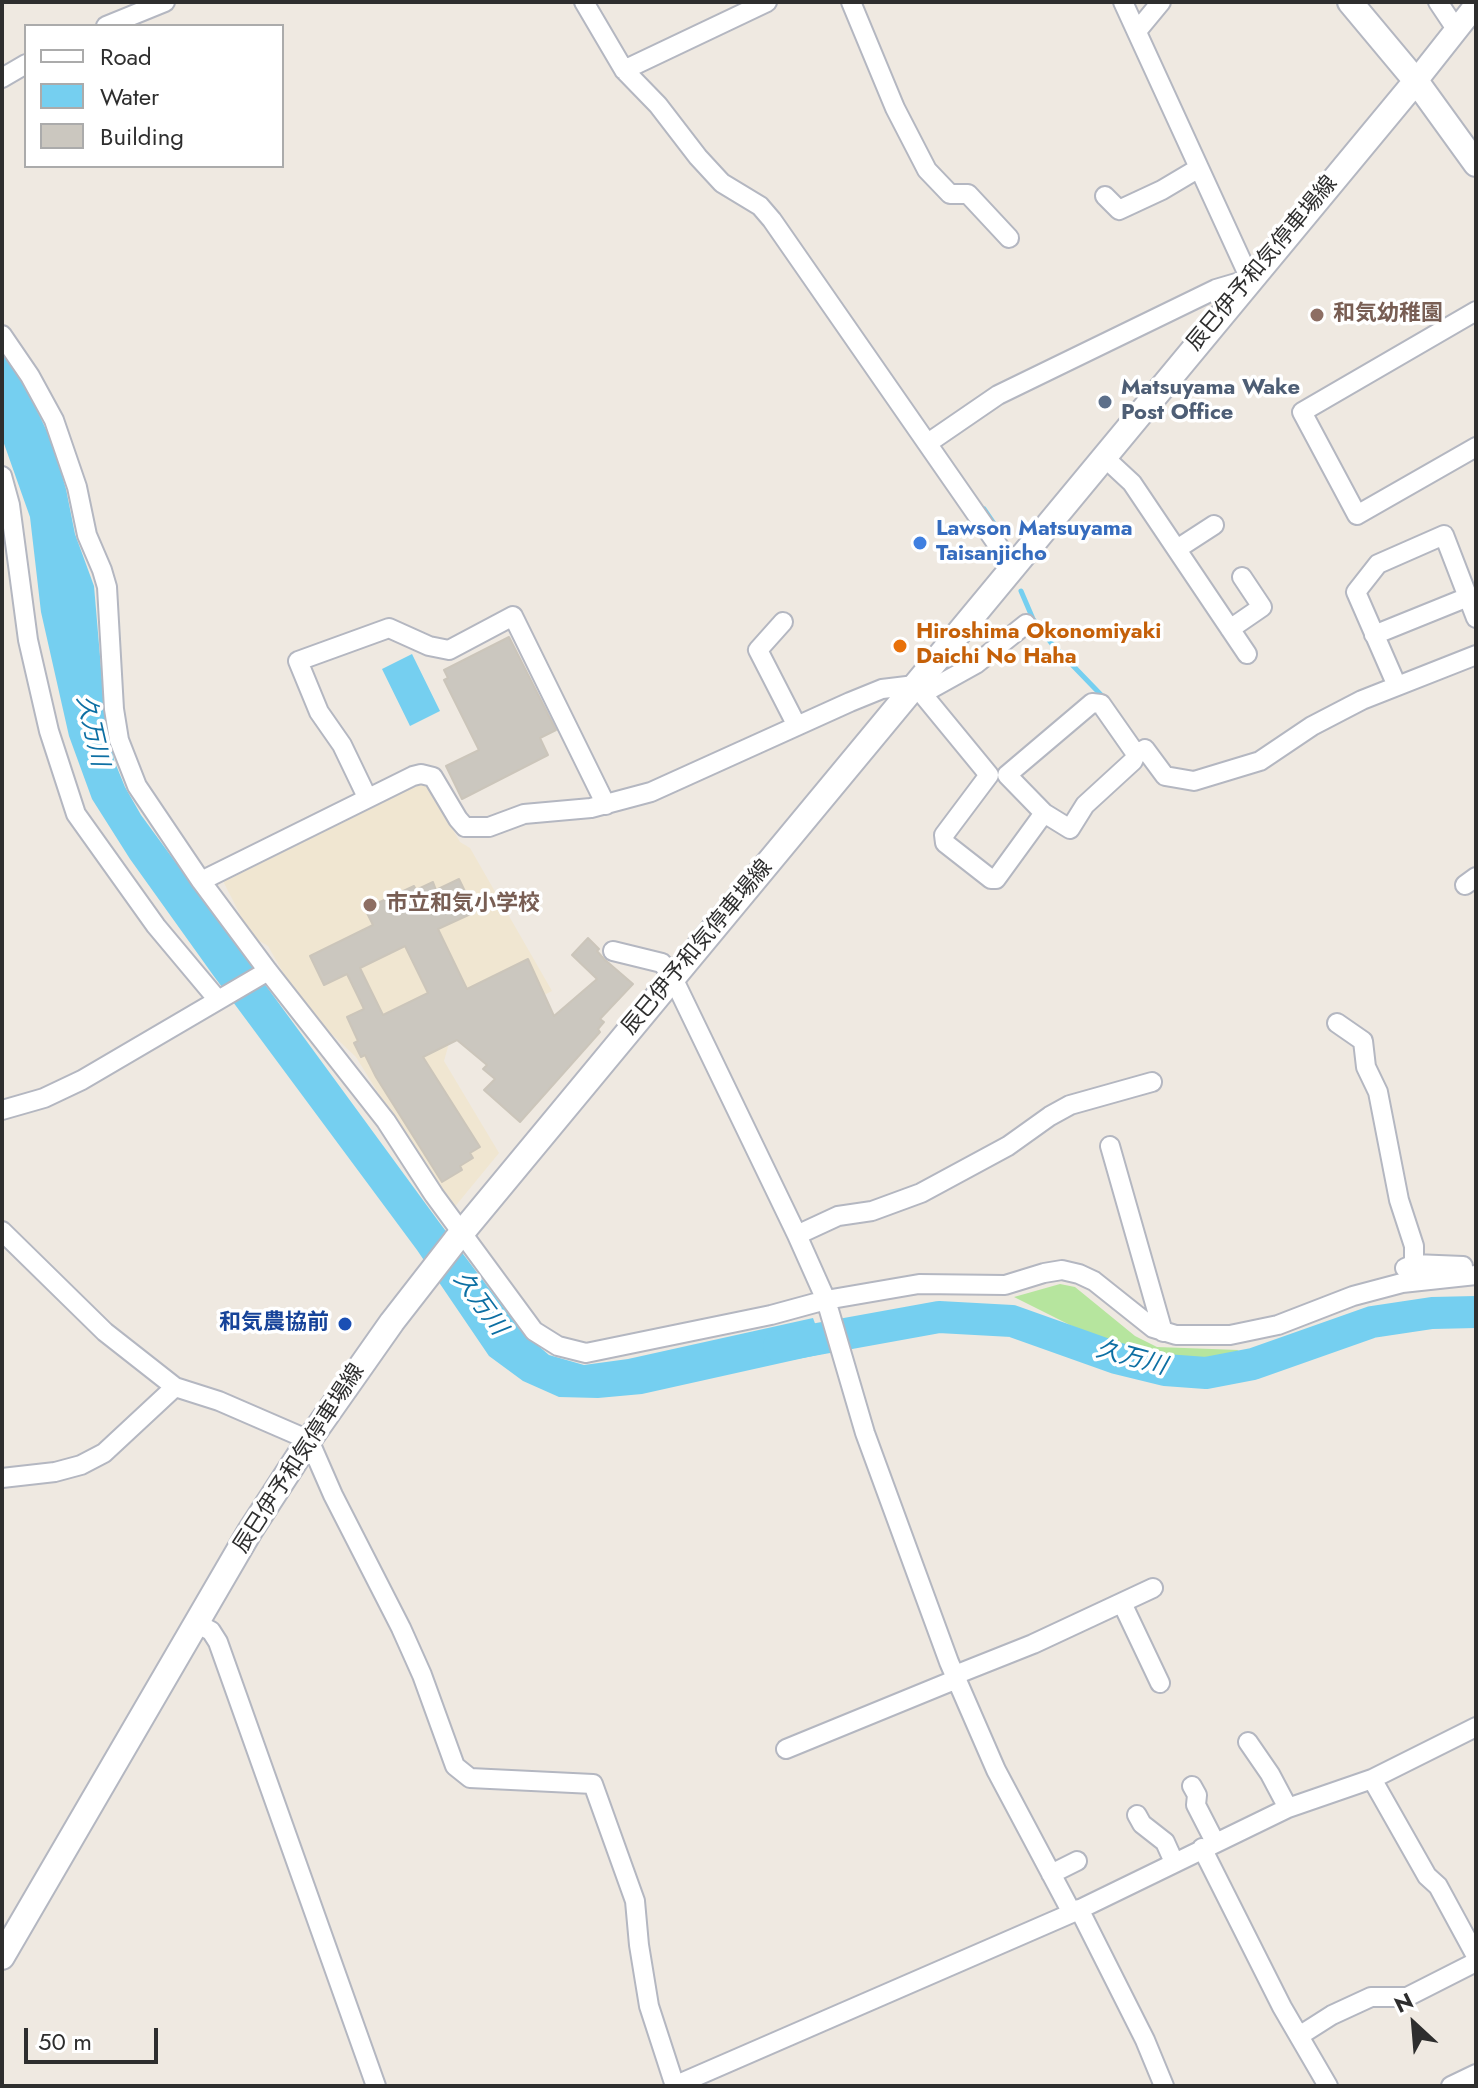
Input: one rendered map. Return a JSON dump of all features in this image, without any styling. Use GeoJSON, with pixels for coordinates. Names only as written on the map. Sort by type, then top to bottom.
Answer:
{"type":"FeatureCollection","features":[{"type":"Feature","properties":{"kind":"main road"},"geometry":{"type":"LineString","coordinates":[[1350,2],[1416,81],[1476,164]]}},
{"type":"Feature","properties":{"kind":"main road","name":"辰巳伊予和気停車場線"},"geometry":{"type":"LineString","coordinates":[[2,1957],[250,1531],[363,1361],[458,1237],[918,690],[1013,567],[1416,81]]}},
{"type":"Feature","properties":{"kind":"street"},"geometry":{"type":"LineString","coordinates":[[111,24],[165,2]]}},
{"type":"Feature","properties":{"kind":"street"},"geometry":{"type":"LineString","coordinates":[[584,2],[624,70],[658,105],[698,157],[722,183],[760,206],[772,220],[1013,567]]}},
{"type":"Feature","properties":{"kind":"street"},"geometry":{"type":"LineString","coordinates":[[624,70],[767,2]]}},
{"type":"Feature","properties":{"kind":"street"},"geometry":{"type":"LineString","coordinates":[[851,2],[895,108],[927,170],[950,194],[968,194],[1009,238]]}},
{"type":"Feature","properties":{"kind":"street"},"geometry":{"type":"LineString","coordinates":[[928,443],[998,395],[1216,289],[1250,279],[1123,2]]}},
{"type":"Feature","properties":{"kind":"street"},"geometry":{"type":"LineString","coordinates":[[1137,31],[1161,2]]}},
{"type":"Feature","properties":{"kind":"street"},"geometry":{"type":"LineString","coordinates":[[1438,2],[1456,29]]}},
{"type":"Feature","properties":{"kind":"street"},"geometry":{"type":"LineString","coordinates":[[1416,81],[1476,5]]}},
{"type":"Feature","properties":{"kind":"street"},"geometry":{"type":"LineString","coordinates":[[2,78],[24,65]]}},
{"type":"Feature","properties":{"kind":"street"},"geometry":{"type":"LineString","coordinates":[[1105,196],[1119,210],[1199,168]]}},
{"type":"Feature","properties":{"kind":"street"},"geometry":{"type":"LineString","coordinates":[[1476,311],[1302,412],[1357,515],[1476,447]]}},
{"type":"Feature","properties":{"kind":"street"},"geometry":{"type":"LineString","coordinates":[[2,335],[30,376],[54,420],[77,487],[87,535],[107,587],[114,709],[127,764],[149,805],[265,973],[386,1121],[458,1237],[534,1331],[558,1346],[586,1353],[828,1306],[919,1284],[1005,1285],[1062,1270],[1094,1281],[1144,1323],[1163,1332],[1230,1335],[1293,1320],[1353,1296],[1414,1264],[1476,1268]]}},
{"type":"Feature","properties":{"kind":"street"},"geometry":{"type":"LineString","coordinates":[[1104,457],[1132,483],[1247,654]]}},
{"type":"Feature","properties":{"kind":"street"},"geometry":{"type":"LineString","coordinates":[[2,476],[10,505],[28,640],[49,731],[76,814],[156,926],[220,999]]}},
{"type":"Feature","properties":{"kind":"street"},"geometry":{"type":"LineString","coordinates":[[1177,549],[1214,525]]}},
{"type":"Feature","properties":{"kind":"street"},"geometry":{"type":"LineString","coordinates":[[1397,686],[1356,592],[1378,564],[1444,535],[1476,618]]}},
{"type":"Feature","properties":{"kind":"street"},"geometry":{"type":"LineString","coordinates":[[1230,629],[1262,607],[1242,577]]}},
{"type":"Feature","properties":{"kind":"street"},"geometry":{"type":"LineString","coordinates":[[1374,635],[1468,597]]}},
{"type":"Feature","properties":{"kind":"street"},"geometry":{"type":"LineString","coordinates":[[367,797],[342,745],[319,712],[298,661],[389,628],[429,646],[449,650],[513,616],[606,805]]}},
{"type":"Feature","properties":{"kind":"street"},"geometry":{"type":"LineString","coordinates":[[783,622],[758,650],[797,726]]}},
{"type":"Feature","properties":{"kind":"street"},"geometry":{"type":"LineString","coordinates":[[201,881],[413,776],[428,775],[437,782],[458,819],[465,827],[474,829],[524,814],[606,805],[651,792],[882,689],[918,690],[976,664],[1026,624]]}},
{"type":"Feature","properties":{"kind":"street"},"geometry":{"type":"LineString","coordinates":[[918,690],[998,775],[1044,813],[1070,829],[1085,805],[1133,761],[1136,754],[1145,749],[1165,776],[1194,781],[1260,761],[1318,722],[1476,655]]}},
{"type":"Feature","properties":{"kind":"street"},"geometry":{"type":"LineString","coordinates":[[1044,813],[996,879],[991,879],[945,843],[944,835],[998,775],[1092,703],[1101,704],[1136,754]]}},
{"type":"Feature","properties":{"kind":"street"},"geometry":{"type":"LineString","coordinates":[[613,951],[662,963],[673,978],[828,1306],[865,1433],[956,1677],[996,1770],[1145,2040],[1164,2086]]}},
{"type":"Feature","properties":{"kind":"street"},"geometry":{"type":"LineString","coordinates":[[2,1110],[44,1098],[82,1080],[265,973]]}},
{"type":"Feature","properties":{"kind":"street"},"geometry":{"type":"LineString","coordinates":[[1337,1023],[1363,1041],[1366,1067],[1378,1092],[1399,1200],[1414,1246],[1414,1264]]}},
{"type":"Feature","properties":{"kind":"street"},"geometry":{"type":"LineString","coordinates":[[797,1235],[838,1216],[872,1211],[921,1193],[1008,1146],[1070,1105],[1152,1082]]}},
{"type":"Feature","properties":{"kind":"street"},"geometry":{"type":"LineString","coordinates":[[1110,1146],[1163,1332]]}},
{"type":"Feature","properties":{"kind":"street"},"geometry":{"type":"LineString","coordinates":[[2,1231],[105,1332],[175,1387],[219,1401],[309,1440],[333,1495],[401,1628],[422,1675],[455,1766],[470,1778],[593,1784],[635,1901],[649,2006],[675,2086],[1075,1911],[1288,1808],[1372,1779],[1476,1727]]}},
{"type":"Feature","properties":{"kind":"street"},"geometry":{"type":"LineString","coordinates":[[1353,1296],[1402,1283],[1476,1275]]}},
{"type":"Feature","properties":{"kind":"street"},"geometry":{"type":"LineString","coordinates":[[2,1478],[81,1465],[104,1453],[175,1387]]}},
{"type":"Feature","properties":{"kind":"street"},"geometry":{"type":"LineString","coordinates":[[786,1749],[1033,1644],[1153,1588]]}},
{"type":"Feature","properties":{"kind":"street"},"geometry":{"type":"LineString","coordinates":[[1122,1603],[1160,1683]]}},
{"type":"Feature","properties":{"kind":"street"},"geometry":{"type":"LineString","coordinates":[[196,1623],[211,1631],[218,1642],[376,2086]]}},
{"type":"Feature","properties":{"kind":"street"},"geometry":{"type":"LineString","coordinates":[[1248,1742],[1288,1808]]}},
{"type":"Feature","properties":{"kind":"street"},"geometry":{"type":"LineString","coordinates":[[1299,2036],[1332,2015],[1371,1997],[1407,1997],[1476,1959],[1438,1886],[1427,1876],[1372,1779]]}},
{"type":"Feature","properties":{"kind":"street"},"geometry":{"type":"LineString","coordinates":[[1192,1786],[1209,1845],[1299,2036],[1328,2086]]}},
{"type":"Feature","properties":{"kind":"street"},"geometry":{"type":"LineString","coordinates":[[1137,1815],[1142,1824],[1165,1842],[1174,1862]]}},
{"type":"Feature","properties":{"kind":"street"},"geometry":{"type":"LineString","coordinates":[[1051,1874],[1077,1861]]}},
{"type":"Feature","properties":{"kind":"street"},"geometry":{"type":"LineString","coordinates":[[1451,2086],[1476,2074]]}},
{"type":"Feature","properties":{"kind":"shaded area"},"geometry":{"type":"Polygon","coordinates":[[[423,778],[460,842],[470,848],[552,991],[449,1043],[444,1061],[499,1153],[453,1209],[356,1057],[302,1006],[268,946],[251,936],[222,879],[423,778]]]}},
{"type":"Feature","properties":{"kind":"green space"},"geometry":{"type":"Polygon","coordinates":[[[1060,1284],[1075,1287],[1135,1336],[1157,1347],[1239,1350],[1223,1359],[1202,1362],[1162,1361],[1129,1352],[1014,1297],[1060,1284]]]}},
{"type":"Feature","properties":{"kind":"water"},"geometry":{"type":"Polygon","coordinates":[[[2,352],[23,381],[53,444],[75,534],[94,586],[105,715],[114,760],[125,787],[141,815],[521,1331],[549,1355],[584,1365],[628,1359],[813,1318],[826,1353],[642,1394],[598,1398],[559,1397],[523,1381],[489,1356],[417,1250],[130,859],[92,799],[69,736],[41,612],[30,517],[2,438],[2,352]]]}},
{"type":"Feature","properties":{"kind":"water"},"geometry":{"type":"Polygon","coordinates":[[[412,654],[440,711],[410,726],[382,669],[412,654]]]}},
{"type":"Feature","properties":{"kind":"building"},"geometry":{"type":"Polygon","coordinates":[[[509,637],[556,730],[540,738],[548,755],[462,799],[446,766],[479,750],[444,680],[448,678],[444,670],[509,637]]]}},
{"type":"Feature","properties":{"kind":"building"},"geometry":{"type":"Polygon","coordinates":[[[459,879],[475,912],[438,929],[467,989],[528,959],[554,1016],[597,979],[572,955],[588,938],[604,959],[633,984],[600,1019],[604,1022],[598,1029],[600,1032],[520,1122],[484,1090],[495,1079],[483,1069],[487,1065],[457,1040],[423,1057],[480,1147],[470,1153],[473,1158],[460,1166],[462,1170],[442,1182],[365,1055],[361,1057],[354,1043],[358,1041],[347,1017],[364,1009],[347,974],[324,985],[310,956],[373,925],[365,909],[414,886],[416,890],[433,882],[436,890],[459,879]],[[405,946],[360,968],[383,1015],[428,993],[405,946]]]}},
{"type":"Feature","properties":{"kind":"waterway"},"geometry":{"type":"LineString","coordinates":[[984,509],[997,528]]}},
{"type":"Feature","properties":{"kind":"waterway"},"geometry":{"type":"LineString","coordinates":[[1021,591],[1033,619],[1052,644],[1107,701]]}},
{"type":"Feature","properties":{"kind":"waterway","name":"久万川"},"geometry":{"type":"LineString","coordinates":[[779,1346],[939,1317],[1012,1321],[1116,1358],[1165,1370],[1206,1373],[1253,1364],[1372,1322],[1432,1313],[1476,1312]]}},
{"type":"Feature","properties":{"kind":"place","name":"和気幼稚園"},"geometry":{"type":"Point","coordinates":[1317,315]}},
{"type":"Feature","properties":{"kind":"place","name":"Matsuyama Wake Post Office"},"geometry":{"type":"Point","coordinates":[1105,402]}},
{"type":"Feature","properties":{"kind":"place","name":"Lawson Matsuyama Taisanjicho"},"geometry":{"type":"Point","coordinates":[920,543]}},
{"type":"Feature","properties":{"kind":"place","name":"Hiroshima Okonomiyaki Daichi No Haha"},"geometry":{"type":"Point","coordinates":[900,646]}},
{"type":"Feature","properties":{"kind":"place","name":"市立和気小学校"},"geometry":{"type":"Point","coordinates":[370,905]}},
{"type":"Feature","properties":{"kind":"place","name":"和気農協前"},"geometry":{"type":"Point","coordinates":[345,1324]}}]}
